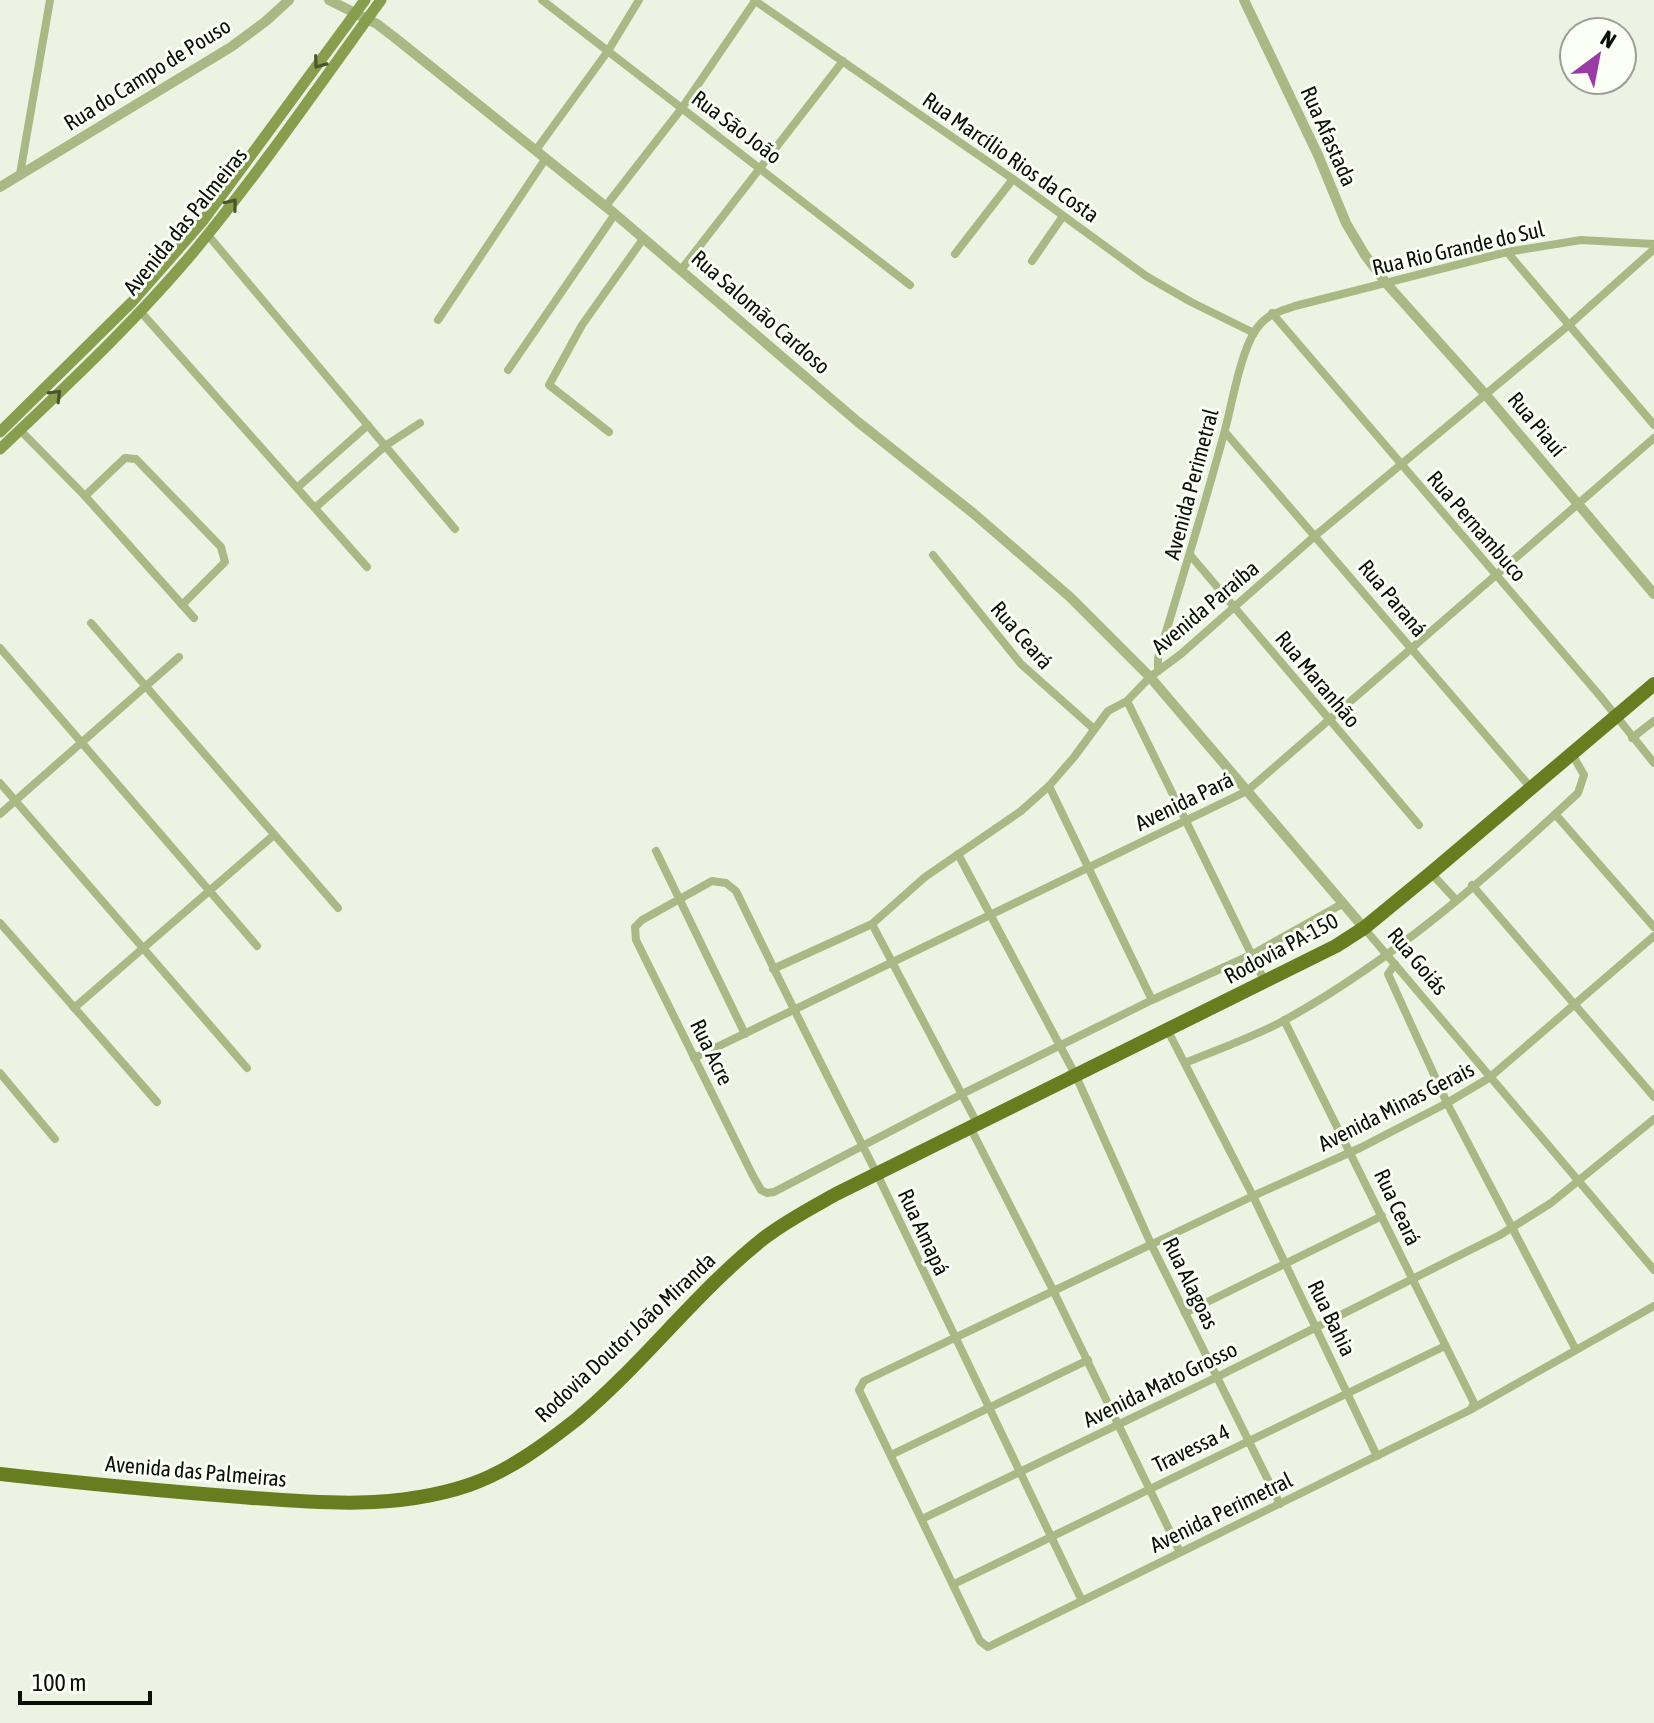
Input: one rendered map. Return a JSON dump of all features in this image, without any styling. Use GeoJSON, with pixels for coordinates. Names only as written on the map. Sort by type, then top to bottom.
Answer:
{"type":"FeatureCollection","features":[{"type":"Feature","properties":{"kind":"highway","name":"Rodovia PA-150"},"geometry":{"type":"LineString","coordinates":[[877,1174],[1310,961],[1364,928],[1654,684]]}},
{"type":"Feature","properties":{"kind":"highway","name":"Rodovia Doutor João Miranda"},"geometry":{"type":"LineString","coordinates":[[390,1502],[471,1485],[535,1451],[578,1417],[742,1256],[766,1237],[836,1194],[877,1174]]}},
{"type":"Feature","properties":{"kind":"highway","name":"Avenida das Palmeiras"},"geometry":{"type":"LineString","coordinates":[[0,1474],[279,1500],[390,1502]]}},
{"type":"Feature","properties":{"kind":"main road","name":"Avenida das Palmeiras"},"geometry":{"type":"LineString","coordinates":[[0,432],[132,302],[202,222],[365,0]]}},
{"type":"Feature","properties":{"kind":"main road","name":"Avenida das Palmeiras"},"geometry":{"type":"LineString","coordinates":[[0,449],[140,311],[207,234],[381,0]]}},
{"type":"Feature","properties":{"kind":"street"},"geometry":{"type":"LineString","coordinates":[[20,174],[50,0]]}},
{"type":"Feature","properties":{"kind":"street","name":"Rua do Campo de Pouso"},"geometry":{"type":"LineString","coordinates":[[0,187],[231,47],[289,0]]}},
{"type":"Feature","properties":{"kind":"street","name":"Rua Salomão Cardoso"},"geometry":{"type":"LineString","coordinates":[[329,0],[394,37],[610,210],[858,422],[1014,548],[1154,674]]}},
{"type":"Feature","properties":{"kind":"street","name":"Rua São João"},"geometry":{"type":"LineString","coordinates":[[542,0],[910,285]]}},
{"type":"Feature","properties":{"kind":"street"},"geometry":{"type":"LineString","coordinates":[[536,150],[608,51],[639,0]]}},
{"type":"Feature","properties":{"kind":"street"},"geometry":{"type":"LineString","coordinates":[[508,370],[610,210],[754,0]]}},
{"type":"Feature","properties":{"kind":"street","name":"Rua Marcílio Rios da Costa"},"geometry":{"type":"LineString","coordinates":[[754,0],[1013,179],[1146,276],[1254,333]]}},
{"type":"Feature","properties":{"kind":"street","name":"Rua Afastada"},"geometry":{"type":"LineString","coordinates":[[1244,0],[1318,155],[1346,223],[1386,283]]}},
{"type":"Feature","properties":{"kind":"street"},"geometry":{"type":"LineString","coordinates":[[681,270],[843,61]]}},
{"type":"Feature","properties":{"kind":"street"},"geometry":{"type":"LineString","coordinates":[[438,320],[546,158]]}},
{"type":"Feature","properties":{"kind":"street"},"geometry":{"type":"LineString","coordinates":[[955,254],[1013,179]]}},
{"type":"Feature","properties":{"kind":"street"},"geometry":{"type":"LineString","coordinates":[[1032,261],[1063,216]]}},
{"type":"Feature","properties":{"kind":"street"},"geometry":{"type":"LineString","coordinates":[[207,234],[455,529]]}},
{"type":"Feature","properties":{"kind":"street"},"geometry":{"type":"LineString","coordinates":[[609,432],[549,385],[582,325],[643,239]]}},
{"type":"Feature","properties":{"kind":"street","name":"Rua Rio Grande do Sul"},"geometry":{"type":"LineString","coordinates":[[1272,313],[1507,252],[1581,240],[1652,248]]}},
{"type":"Feature","properties":{"kind":"street","name":"Avenida Paraíba"},"geometry":{"type":"LineString","coordinates":[[773,969],[872,924],[925,877],[1021,811],[1049,786],[1108,711],[1127,701],[1154,674],[1181,654],[1316,535],[1569,325],[1652,248]]}},
{"type":"Feature","properties":{"kind":"street"},"geometry":{"type":"LineString","coordinates":[[1507,252],[1654,425]]}},
{"type":"Feature","properties":{"kind":"street","name":"Rua Piauí"},"geometry":{"type":"LineString","coordinates":[[1386,283],[1486,395],[1654,594]]}},
{"type":"Feature","properties":{"kind":"street"},"geometry":{"type":"LineString","coordinates":[[140,311],[367,567]]}},
{"type":"Feature","properties":{"kind":"street","name":"Avenida Perimetral"},"geometry":{"type":"LineString","coordinates":[[1154,674],[1191,556],[1236,385],[1254,333],[1272,313]]}},
{"type":"Feature","properties":{"kind":"street","name":"Rua Pernambuco"},"geometry":{"type":"LineString","coordinates":[[1272,313],[1654,763]]}},
{"type":"Feature","properties":{"kind":"street"},"geometry":{"type":"LineString","coordinates":[[316,507],[385,446],[420,423]]}},
{"type":"Feature","properties":{"kind":"street"},"geometry":{"type":"LineString","coordinates":[[298,487],[368,425]]}},
{"type":"Feature","properties":{"kind":"street"},"geometry":{"type":"LineString","coordinates":[[20,430],[85,496],[194,618]]}},
{"type":"Feature","properties":{"kind":"street","name":"Rua Paraná"},"geometry":{"type":"LineString","coordinates":[[1225,432],[1532,789]]}},
{"type":"Feature","properties":{"kind":"street","name":"Avenida Pará"},"geometry":{"type":"LineString","coordinates":[[694,1058],[1247,791],[1654,438]]}},
{"type":"Feature","properties":{"kind":"street"},"geometry":{"type":"LineString","coordinates":[[85,496],[125,458],[136,459],[221,547],[225,562],[182,605]]}},
{"type":"Feature","properties":{"kind":"street","name":"Rua Ceará"},"geometry":{"type":"LineString","coordinates":[[933,555],[1012,653],[1050,693],[1094,729]]}},
{"type":"Feature","properties":{"kind":"street","name":"Rua Maranhão"},"geometry":{"type":"LineString","coordinates":[[1191,556],[1419,825]]}},
{"type":"Feature","properties":{"kind":"street"},"geometry":{"type":"LineString","coordinates":[[91,623],[338,908]]}},
{"type":"Feature","properties":{"kind":"street"},"geometry":{"type":"LineString","coordinates":[[0,648],[257,946]]}},
{"type":"Feature","properties":{"kind":"street"},"geometry":{"type":"LineString","coordinates":[[0,814],[179,657]]}},
{"type":"Feature","properties":{"kind":"street","name":"Rua Goiás"},"geometry":{"type":"LineString","coordinates":[[1154,674],[1247,791],[1654,1270]]}},
{"type":"Feature","properties":{"kind":"street"},"geometry":{"type":"LineString","coordinates":[[1127,701],[1265,983]]}},
{"type":"Feature","properties":{"kind":"street"},"geometry":{"type":"LineString","coordinates":[[1632,738],[1654,721]]}},
{"type":"Feature","properties":{"kind":"street"},"geometry":{"type":"LineString","coordinates":[[1185,1063],[1284,1020],[1387,955],[1456,900],[1578,793],[1583,781],[1582,769],[1572,754]]}},
{"type":"Feature","properties":{"kind":"street"},"geometry":{"type":"LineString","coordinates":[[0,783],[247,1068]]}},
{"type":"Feature","properties":{"kind":"street"},"geometry":{"type":"LineString","coordinates":[[1049,786],[1152,1000]]}},
{"type":"Feature","properties":{"kind":"street"},"geometry":{"type":"LineString","coordinates":[[1555,814],[1654,927]]}},
{"type":"Feature","properties":{"kind":"street"},"geometry":{"type":"LineString","coordinates":[[74,1008],[274,835]]}},
{"type":"Feature","properties":{"kind":"street"},"geometry":{"type":"LineString","coordinates":[[656,851],[745,1034]]}},
{"type":"Feature","properties":{"kind":"street"},"geometry":{"type":"LineString","coordinates":[[958,854],[1060,1047]]}},
{"type":"Feature","properties":{"kind":"street"},"geometry":{"type":"LineString","coordinates":[[1431,873],[1456,900]]}},
{"type":"Feature","properties":{"kind":"street","name":"Rua Amapá"},"geometry":{"type":"LineString","coordinates":[[678,899],[712,881],[726,883],[736,891],[877,1174],[1082,1601]]}},
{"type":"Feature","properties":{"kind":"street"},"geometry":{"type":"LineString","coordinates":[[1472,885],[1654,1097]]}},
{"type":"Feature","properties":{"kind":"street","name":"Rua Acre"},"geometry":{"type":"LineString","coordinates":[[678,899],[637,924],[634,931],[636,940],[761,1190],[774,1192],[863,1147]]}},
{"type":"Feature","properties":{"kind":"street"},"geometry":{"type":"LineString","coordinates":[[863,1147],[962,1094],[1253,954],[1342,904]]}},
{"type":"Feature","properties":{"kind":"street"},"geometry":{"type":"LineString","coordinates":[[0,923],[157,1102]]}},
{"type":"Feature","properties":{"kind":"street"},"geometry":{"type":"LineString","coordinates":[[872,924],[962,1094],[975,1127],[1180,1552]]}},
{"type":"Feature","properties":{"kind":"street","name":"Avenida Minas Gerais"},"geometry":{"type":"LineString","coordinates":[[1253,1196],[1350,1152],[1489,1078],[1654,936]]}},
{"type":"Feature","properties":{"kind":"street"},"geometry":{"type":"LineString","coordinates":[[1395,964],[1388,974],[1447,1103],[1576,1350]]}},
{"type":"Feature","properties":{"kind":"street","name":"Rua Ceará"},"geometry":{"type":"LineString","coordinates":[[1284,1020],[1474,1403],[1470,1410]]}},
{"type":"Feature","properties":{"kind":"street","name":"Rua Bahia"},"geometry":{"type":"LineString","coordinates":[[1168,1031],[1253,1196],[1377,1456]]}},
{"type":"Feature","properties":{"kind":"street","name":"Rua Alagoas"},"geometry":{"type":"LineString","coordinates":[[1060,1047],[1151,1244],[1280,1504]]}},
{"type":"Feature","properties":{"kind":"street"},"geometry":{"type":"LineString","coordinates":[[0,1073],[55,1139]]}},
{"type":"Feature","properties":{"kind":"street"},"geometry":{"type":"LineString","coordinates":[[1579,1180],[1654,1119]]}},
{"type":"Feature","properties":{"kind":"street","name":"Avenida Mato Grosso"},"geometry":{"type":"LineString","coordinates":[[922,1519],[1412,1280],[1512,1227],[1551,1203],[1579,1180]]}},
{"type":"Feature","properties":{"kind":"street"},"geometry":{"type":"LineString","coordinates":[[954,1584],[860,1395],[860,1385],[1253,1196]]}},
{"type":"Feature","properties":{"kind":"street"},"geometry":{"type":"LineString","coordinates":[[1185,1313],[1382,1216]]}},
{"type":"Feature","properties":{"kind":"street","name":"Avenida Perimetral"},"geometry":{"type":"LineString","coordinates":[[954,1584],[982,1644],[988,1647],[1470,1410],[1654,1306]]}},
{"type":"Feature","properties":{"kind":"street","name":"Travessa 4"},"geometry":{"type":"LineString","coordinates":[[954,1584],[1445,1346]]}},
{"type":"Feature","properties":{"kind":"street"},"geometry":{"type":"LineString","coordinates":[[891,1455],[1088,1360]]}}]}
